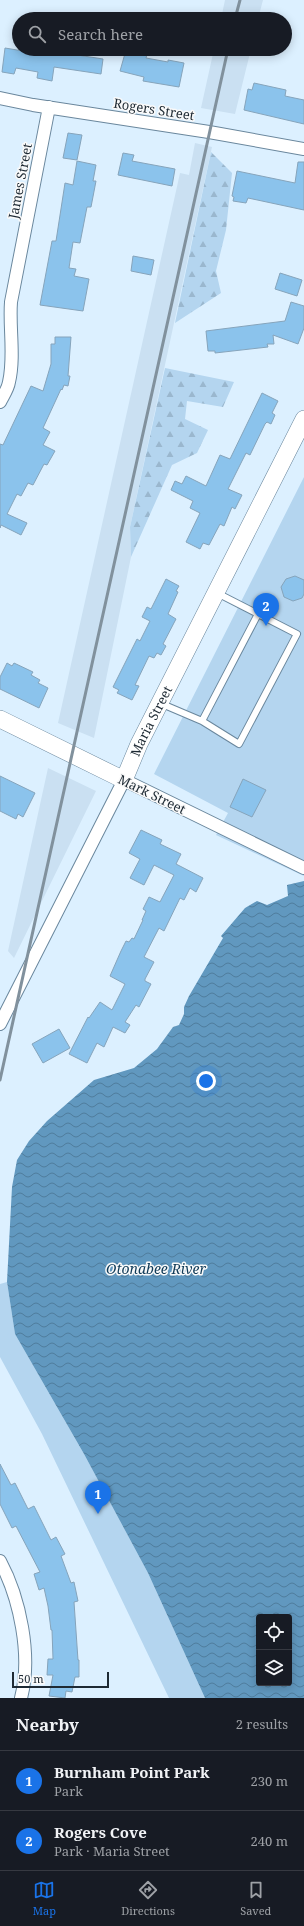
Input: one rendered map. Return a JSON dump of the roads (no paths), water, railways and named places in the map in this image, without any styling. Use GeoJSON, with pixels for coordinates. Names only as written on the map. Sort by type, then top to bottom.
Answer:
{"type":"FeatureCollection","features":[{"type":"Feature","properties":{"kind":"street","name":"Rogers Street"},"geometry":{"type":"LineString","coordinates":[[0,98],[304,149]]}},
{"type":"Feature","properties":{"kind":"street","name":"James Street"},"geometry":{"type":"LineString","coordinates":[[0,402],[9,384],[12,366],[10,322],[12,302],[49,107]]}},
{"type":"Feature","properties":{"kind":"street","name":"Maria Street"},"geometry":{"type":"LineString","coordinates":[[0,1024],[124,780],[160,703],[304,419]]}},
{"type":"Feature","properties":{"kind":"street","name":"Mark Street"},"geometry":{"type":"LineString","coordinates":[[0,719],[304,868]]}},
{"type":"Feature","properties":{"kind":"street"},"geometry":{"type":"LineString","coordinates":[[0,1561],[15,1600],[23,1631],[25,1658],[21,1698]]}},
{"type":"Feature","properties":{"kind":"lane"},"geometry":{"type":"LineString","coordinates":[[160,703],[202,721],[239,744],[297,634],[216,593]]}},
{"type":"Feature","properties":{"kind":"lane"},"geometry":{"type":"LineString","coordinates":[[202,721],[258,614]]}},
{"type":"Feature","properties":{"kind":"water","name":"Otonabee River"},"geometry":{"type":"Polygon","coordinates":[[[304,881],[304,1698],[205,1698],[148,1573],[84,1454],[15,1334],[7,1282],[12,1187],[17,1160],[29,1141],[47,1121],[94,1080],[134,1068],[157,1049],[173,1027],[179,1025],[189,996],[223,938],[221,936],[245,908],[257,901],[267,905],[288,896],[287,885],[304,881]]]}},
{"type":"Feature","properties":{"kind":"railway"},"geometry":{"type":"LineString","coordinates":[[237,12],[240,0]]}},
{"type":"Feature","properties":{"kind":"railway"},"geometry":{"type":"LineString","coordinates":[[0,1080],[226,56]]}},
{"type":"Feature","properties":{"kind":"place","name":"Rogers Cove"},"geometry":{"type":"Point","coordinates":[266,626]}},
{"type":"Feature","properties":{"kind":"place","name":"Burnham Point Park"},"geometry":{"type":"Point","coordinates":[98,1514]}}]}
